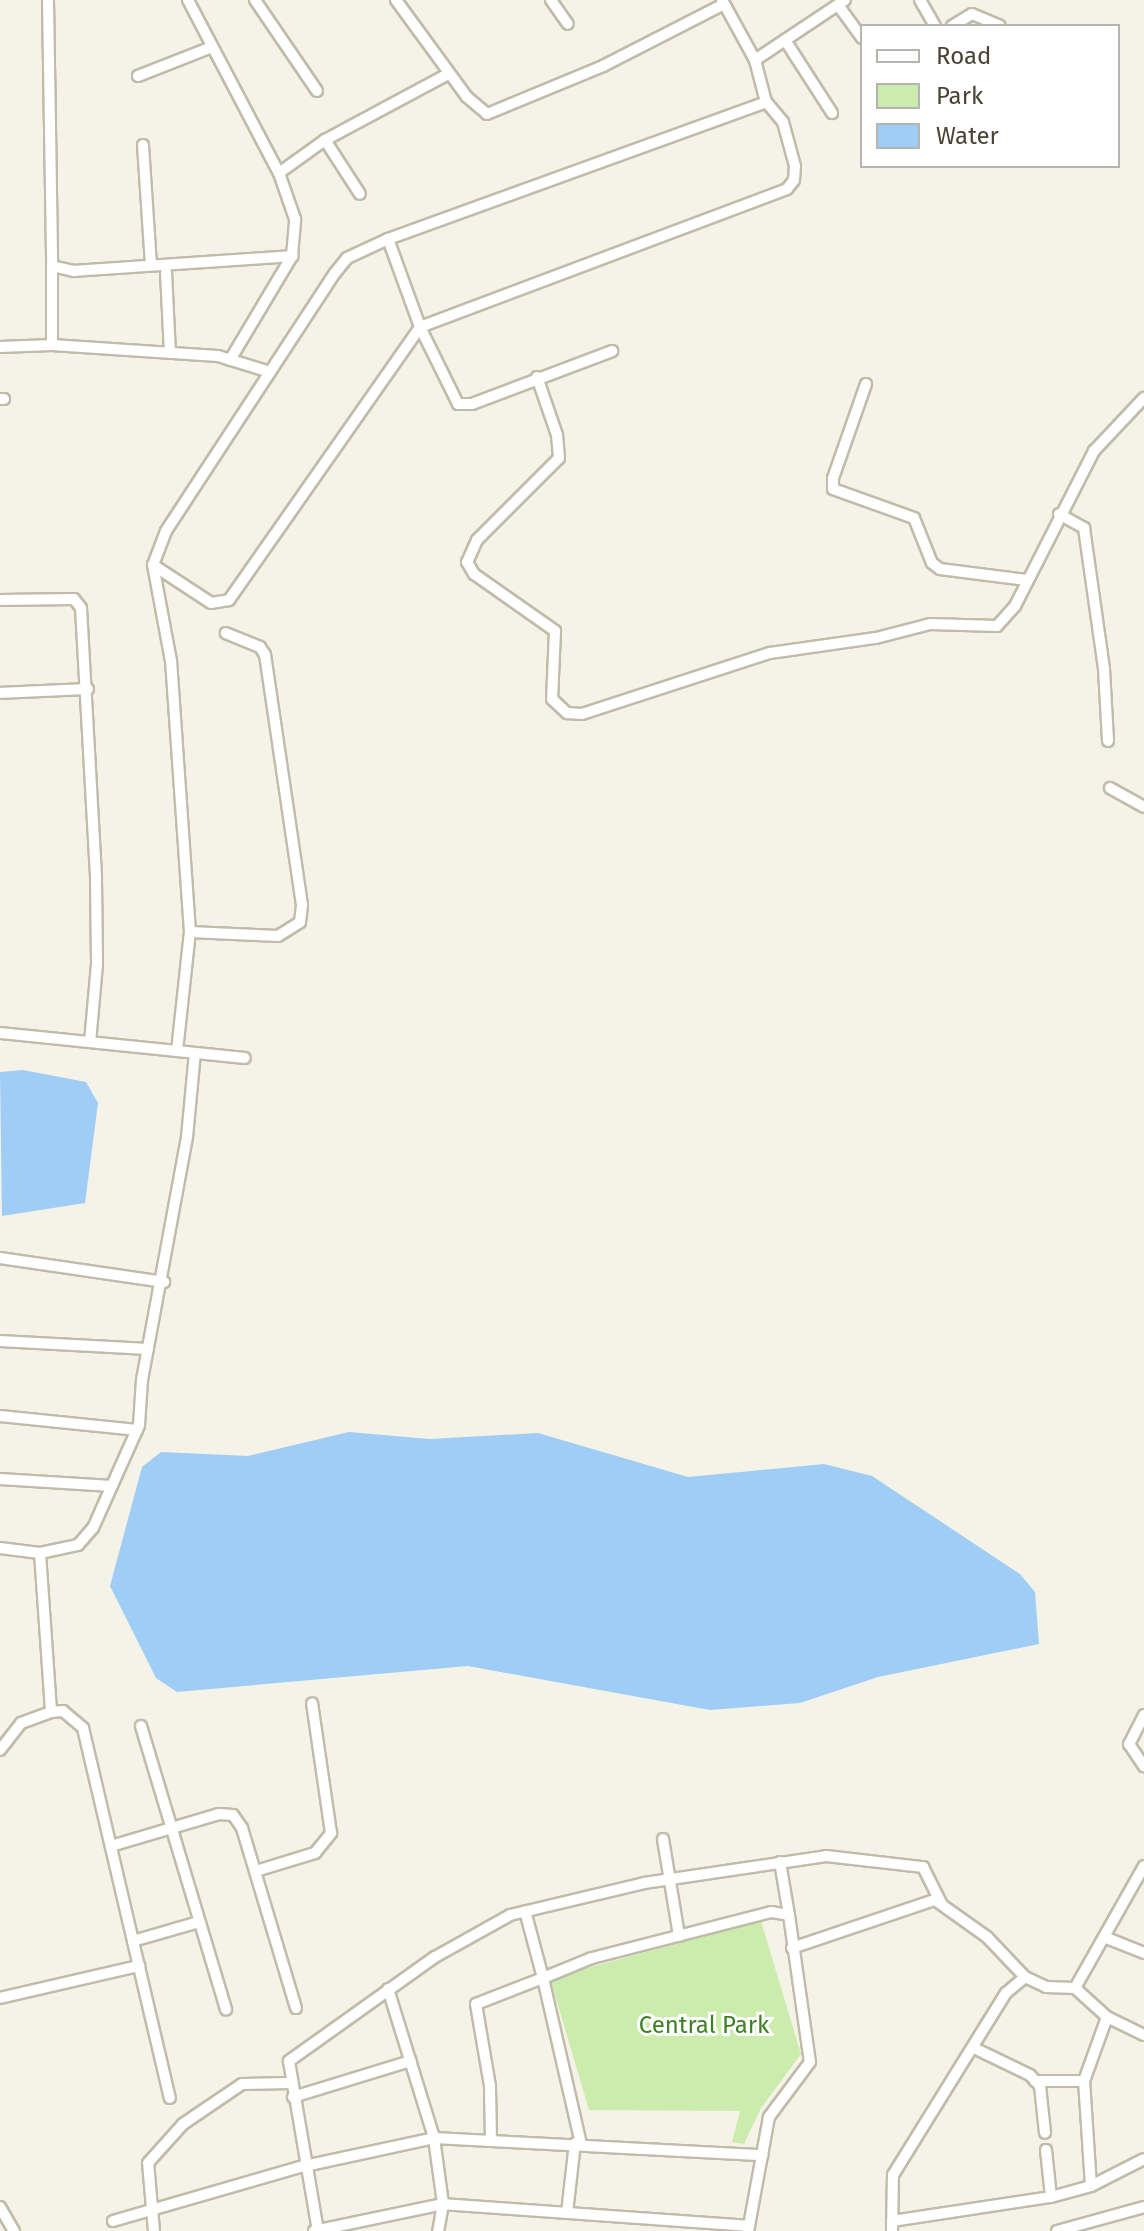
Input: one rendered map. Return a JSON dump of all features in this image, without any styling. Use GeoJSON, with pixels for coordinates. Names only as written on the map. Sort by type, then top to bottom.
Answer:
{"type":"FeatureCollection","features":[{"type":"Feature","properties":{"kind":"street"},"geometry":{"type":"LineString","coordinates":[[48,0],[52,345]]}},
{"type":"Feature","properties":{"kind":"street"},"geometry":{"type":"LineString","coordinates":[[188,0],[279,173],[295,219],[292,256],[230,360]]}},
{"type":"Feature","properties":{"kind":"street"},"geometry":{"type":"LineString","coordinates":[[255,0],[317,91]]}},
{"type":"Feature","properties":{"kind":"street"},"geometry":{"type":"LineString","coordinates":[[153,565],[211,603],[229,600],[420,327],[787,189],[794,180],[795,166],[783,122],[766,102],[755,60],[723,2],[603,66],[487,114],[448,74],[396,0]]}},
{"type":"Feature","properties":{"kind":"street"},"geometry":{"type":"LineString","coordinates":[[551,0],[568,24]]}},
{"type":"Feature","properties":{"kind":"street"},"geometry":{"type":"LineString","coordinates":[[920,0],[934,24]]}},
{"type":"Feature","properties":{"kind":"street"},"geometry":{"type":"LineString","coordinates":[[755,60],[842,2],[860,34]]}},
{"type":"Feature","properties":{"kind":"street"},"geometry":{"type":"LineString","coordinates":[[955,24],[972,14],[995,24]]}},
{"type":"Feature","properties":{"kind":"street"},"geometry":{"type":"LineString","coordinates":[[785,40],[832,113]]}},
{"type":"Feature","properties":{"kind":"street"},"geometry":{"type":"LineString","coordinates":[[138,76],[212,47]]}},
{"type":"Feature","properties":{"kind":"street"},"geometry":{"type":"LineString","coordinates":[[279,173],[325,140],[448,74]]}},
{"type":"Feature","properties":{"kind":"street"},"geometry":{"type":"LineString","coordinates":[[177,1051],[190,932],[171,661],[153,565],[166,531],[347,258],[388,239],[766,102]]}},
{"type":"Feature","properties":{"kind":"street"},"geometry":{"type":"LineString","coordinates":[[325,140],[360,194]]}},
{"type":"Feature","properties":{"kind":"street"},"geometry":{"type":"LineString","coordinates":[[143,145],[151,264]]}},
{"type":"Feature","properties":{"kind":"street"},"geometry":{"type":"LineString","coordinates":[[388,239],[420,327],[458,404],[472,404],[612,351]]}},
{"type":"Feature","properties":{"kind":"street"},"geometry":{"type":"LineString","coordinates":[[52,266],[65,271],[292,256]]}},
{"type":"Feature","properties":{"kind":"street"},"geometry":{"type":"LineString","coordinates":[[166,272],[170,353]]}},
{"type":"Feature","properties":{"kind":"street"},"geometry":{"type":"LineString","coordinates":[[0,347],[52,345],[170,353],[230,360],[270,372]]}},
{"type":"Feature","properties":{"kind":"street"},"geometry":{"type":"LineString","coordinates":[[537,377],[557,435],[559,458],[477,540],[467,562],[474,574],[555,631],[552,699],[567,713],[599,711],[770,653],[876,638],[930,624],[997,626],[1007,619],[1094,451],[1144,398]]}},
{"type":"Feature","properties":{"kind":"street"},"geometry":{"type":"LineString","coordinates":[[866,384],[833,489],[914,518],[932,563],[940,569],[1026,580]]}},
{"type":"Feature","properties":{"kind":"street"},"geometry":{"type":"LineString","coordinates":[[1059,514],[1084,528],[1104,669],[1108,741]]}},
{"type":"Feature","properties":{"kind":"street"},"geometry":{"type":"LineString","coordinates":[[0,600],[74,599],[81,608],[88,689],[97,964],[90,1042]]}},
{"type":"Feature","properties":{"kind":"street"},"geometry":{"type":"LineString","coordinates":[[190,932],[278,936],[300,922],[302,905],[265,655],[260,647],[226,633]]}},
{"type":"Feature","properties":{"kind":"street"},"geometry":{"type":"LineString","coordinates":[[0,693],[88,689]]}},
{"type":"Feature","properties":{"kind":"street"},"geometry":{"type":"LineString","coordinates":[[1110,788],[1144,807]]}},
{"type":"Feature","properties":{"kind":"street"},"geometry":{"type":"LineString","coordinates":[[0,1033],[245,1058]]}},
{"type":"Feature","properties":{"kind":"street"},"geometry":{"type":"LineString","coordinates":[[0,1548],[40,1553],[78,1545],[93,1528],[137,1430],[148,1349],[164,1282],[195,1053]]}},
{"type":"Feature","properties":{"kind":"street"},"geometry":{"type":"LineString","coordinates":[[0,1258],[164,1282]]}},
{"type":"Feature","properties":{"kind":"street"},"geometry":{"type":"LineString","coordinates":[[0,1341],[148,1349]]}},
{"type":"Feature","properties":{"kind":"street"},"geometry":{"type":"LineString","coordinates":[[0,1416],[137,1430]]}},
{"type":"Feature","properties":{"kind":"street"},"geometry":{"type":"LineString","coordinates":[[0,1479],[112,1486]]}},
{"type":"Feature","properties":{"kind":"street"},"geometry":{"type":"LineString","coordinates":[[40,1553],[51,1712]]}},
{"type":"Feature","properties":{"kind":"street"},"geometry":{"type":"LineString","coordinates":[[256,1871],[315,1853],[331,1833],[312,1703]]}},
{"type":"Feature","properties":{"kind":"street"},"geometry":{"type":"LineString","coordinates":[[0,1750],[21,1723],[51,1712],[63,1711],[83,1728],[170,2098]]}},
{"type":"Feature","properties":{"kind":"street"},"geometry":{"type":"LineString","coordinates":[[1144,1715],[1129,1744],[1144,1766]]}},
{"type":"Feature","properties":{"kind":"street"},"geometry":{"type":"LineString","coordinates":[[141,1726],[174,1827],[226,2010]]}},
{"type":"Feature","properties":{"kind":"street"},"geometry":{"type":"LineString","coordinates":[[111,1846],[174,1827],[233,1815],[256,1871],[296,2008]]}},
{"type":"Feature","properties":{"kind":"street"},"geometry":{"type":"LineString","coordinates":[[663,1844],[679,1936]]}},
{"type":"Feature","properties":{"kind":"street"},"geometry":{"type":"LineString","coordinates":[[780,1862],[810,2062],[769,2117],[749,2228],[443,2204],[317,2231],[290,2083],[292,2058],[435,1957],[525,1911],[667,1879],[780,1862],[826,1856],[923,1867],[941,1903]]}},
{"type":"Feature","properties":{"kind":"street"},"geometry":{"type":"LineString","coordinates":[[1075,1988],[1143,1870]]}},
{"type":"Feature","properties":{"kind":"street"},"geometry":{"type":"LineString","coordinates":[[792,1948],[928,1900],[941,1903],[987,1937],[1025,1977],[1046,1987],[1075,1988],[1107,2017],[1144,2035]]}},
{"type":"Feature","properties":{"kind":"street"},"geometry":{"type":"LineString","coordinates":[[525,1911],[543,1978],[545,2002],[578,2144],[567,2213]]}},
{"type":"Feature","properties":{"kind":"street"},"geometry":{"type":"LineString","coordinates":[[491,2140],[490,2086],[476,2004],[592,1958],[771,1912],[789,1915]]}},
{"type":"Feature","properties":{"kind":"street"},"geometry":{"type":"LineString","coordinates":[[133,1941],[199,1922]]}},
{"type":"Feature","properties":{"kind":"street"},"geometry":{"type":"LineString","coordinates":[[1104,1937],[1144,1953]]}},
{"type":"Feature","properties":{"kind":"street"},"geometry":{"type":"LineString","coordinates":[[0,1998],[139,1966]]}},
{"type":"Feature","properties":{"kind":"street"},"geometry":{"type":"LineString","coordinates":[[1025,1977],[1006,1993],[893,2175],[892,2226],[1051,2197],[1091,2186],[1144,2159]]}},
{"type":"Feature","properties":{"kind":"street"},"geometry":{"type":"LineString","coordinates":[[388,1989],[434,2138],[443,2204],[438,2231]]}},
{"type":"Feature","properties":{"kind":"street"},"geometry":{"type":"LineString","coordinates":[[1091,2186],[1084,2081],[1107,2017]]}},
{"type":"Feature","properties":{"kind":"street"},"geometry":{"type":"LineString","coordinates":[[974,2048],[1035,2081],[1084,2081]]}},
{"type":"Feature","properties":{"kind":"street"},"geometry":{"type":"LineString","coordinates":[[293,2097],[411,2061]]}},
{"type":"Feature","properties":{"kind":"street"},"geometry":{"type":"LineString","coordinates":[[1035,2081],[1043,2101],[1045,2133]]}},
{"type":"Feature","properties":{"kind":"street"},"geometry":{"type":"LineString","coordinates":[[154,2231],[148,2163],[183,2124],[242,2084],[290,2083]]}},
{"type":"Feature","properties":{"kind":"street"},"geometry":{"type":"LineString","coordinates":[[113,2221],[307,2165],[434,2138],[763,2155]]}},
{"type":"Feature","properties":{"kind":"street"},"geometry":{"type":"LineString","coordinates":[[1046,2150],[1051,2197]]}},
{"type":"Feature","properties":{"kind":"street"},"geometry":{"type":"LineString","coordinates":[[1057,2231],[1083,2229],[1144,2207]]}},
{"type":"Feature","properties":{"kind":"street"},"geometry":{"type":"LineString","coordinates":[[1,2210],[12,2227]]}},
{"type":"Feature","properties":{"kind":"green space","name":"Central Park"},"geometry":{"type":"Polygon","coordinates":[[[761,1921],[801,2054],[761,2108],[744,2144],[732,2142],[740,2111],[589,2110],[550,1978],[761,1921]]]}},
{"type":"Feature","properties":{"kind":"water"},"geometry":{"type":"Polygon","coordinates":[[[23,1070],[86,1082],[98,1103],[85,1203],[2,1216],[0,1072],[23,1070]]]}},
{"type":"Feature","properties":{"kind":"water"},"geometry":{"type":"Polygon","coordinates":[[[349,1432],[429,1439],[538,1433],[688,1477],[824,1464],[872,1476],[1020,1574],[1035,1592],[1039,1644],[878,1677],[800,1703],[710,1710],[468,1666],[177,1692],[156,1678],[110,1586],[142,1467],[161,1452],[248,1456],[349,1432]]]}}]}
